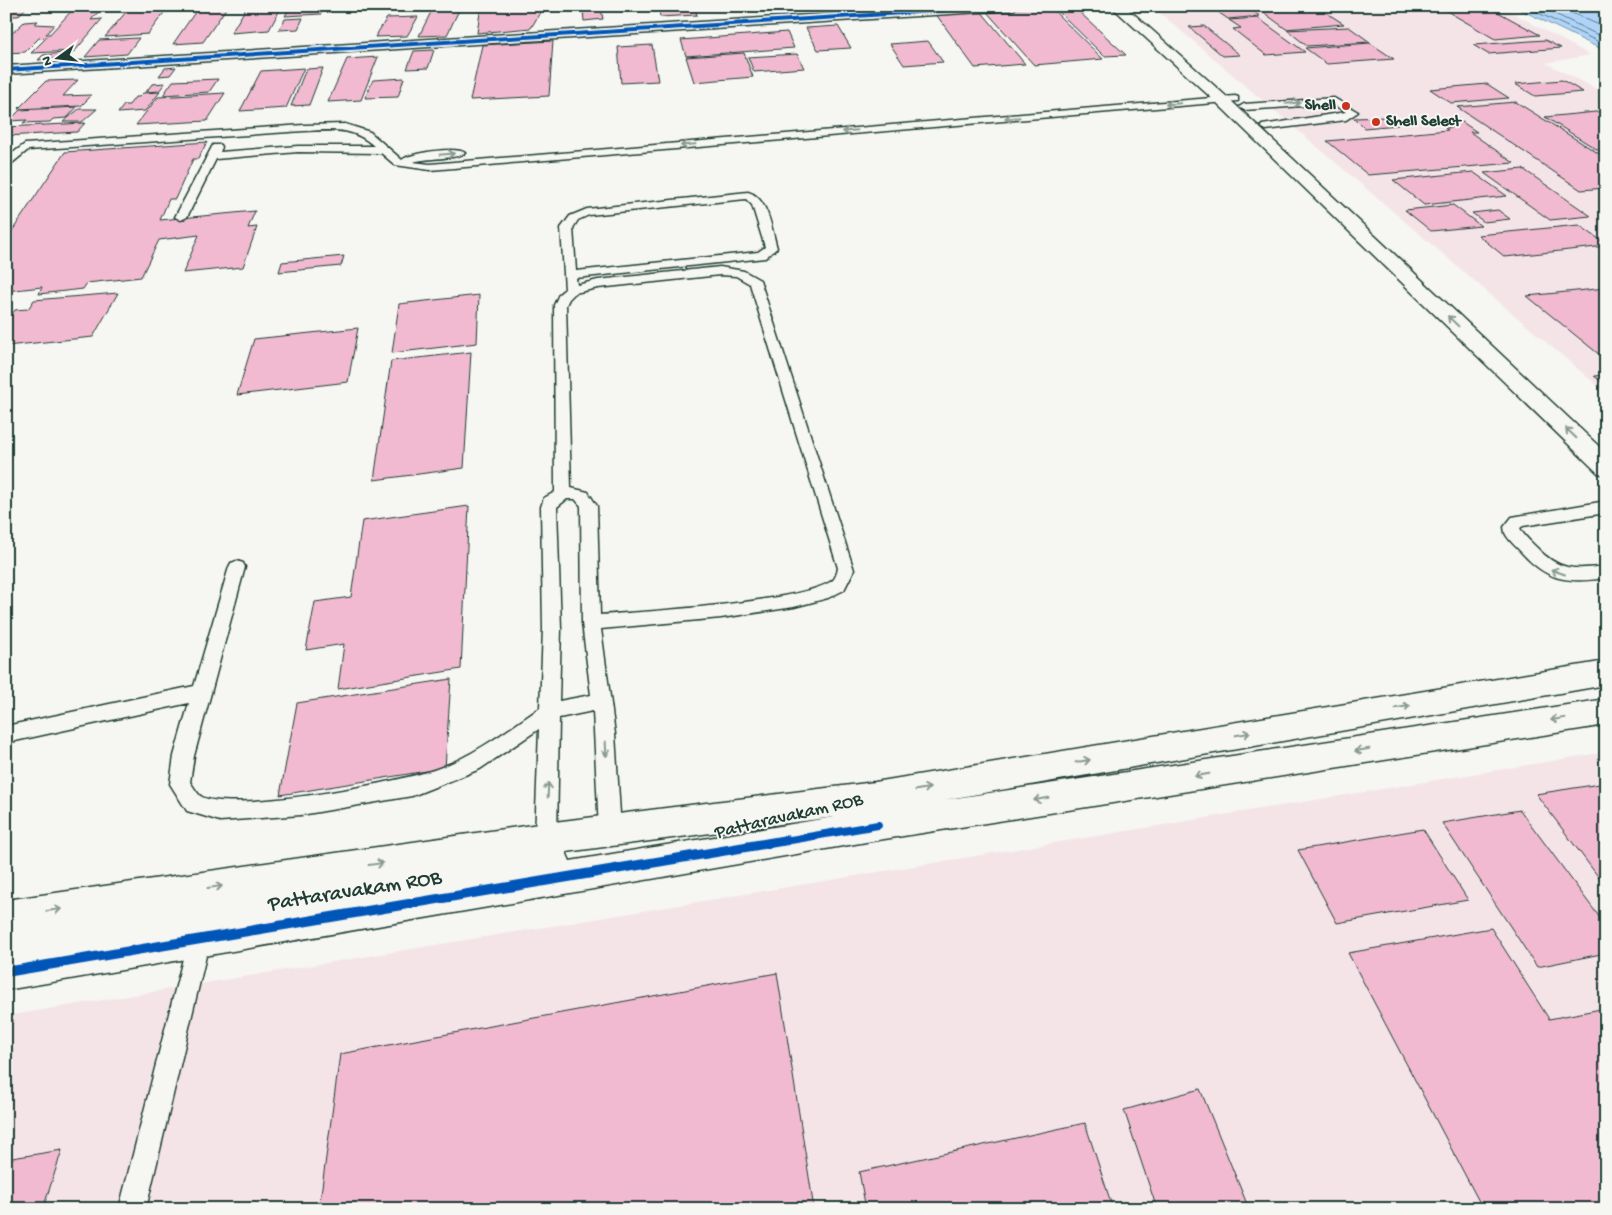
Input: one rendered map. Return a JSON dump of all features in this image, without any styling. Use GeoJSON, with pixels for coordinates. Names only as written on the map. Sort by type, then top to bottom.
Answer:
{"type":"FeatureCollection","features":[{"type":"Feature","properties":{"kind":"main road"},"geometry":{"type":"LineString","coordinates":[[6,70],[1013,6]]}},
{"type":"Feature","properties":{"kind":"main road"},"geometry":{"type":"LineString","coordinates":[[1116,6],[1266,127],[1562,401]]}},
{"type":"Feature","properties":{"kind":"main road"},"geometry":{"type":"LineString","coordinates":[[1130,6],[1227,97],[1606,467]]}},
{"type":"Feature","properties":{"kind":"main road"},"geometry":{"type":"LineString","coordinates":[[6,972],[199,939],[1606,673]]}},
{"type":"Feature","properties":{"kind":"main road"},"geometry":{"type":"LineString","coordinates":[[6,917],[610,830],[876,811],[1606,712]]}},
{"type":"Feature","properties":{"kind":"main road","name":"Pattaravakam ROB"},"geometry":{"type":"LineString","coordinates":[[6,946],[876,811]]}},
{"type":"Feature","properties":{"kind":"lane"},"geometry":{"type":"LineString","coordinates":[[1038,105],[1227,97],[1334,101],[1353,112],[1346,117],[1266,127]]}},
{"type":"Feature","properties":{"kind":"lane"},"geometry":{"type":"LineString","coordinates":[[6,165],[12,156],[25,147],[345,127],[366,134],[399,162],[430,167],[1227,97]]}},
{"type":"Feature","properties":{"kind":"lane"},"geometry":{"type":"LineString","coordinates":[[951,112],[958,122]]}},
{"type":"Feature","properties":{"kind":"lane"},"geometry":{"type":"LineString","coordinates":[[181,217],[224,134]]}},
{"type":"Feature","properties":{"kind":"lane"},"geometry":{"type":"LineString","coordinates":[[576,143],[576,155]]}},
{"type":"Feature","properties":{"kind":"lane"},"geometry":{"type":"LineString","coordinates":[[212,156],[271,149],[384,150]]}},
{"type":"Feature","properties":{"kind":"lane"},"geometry":{"type":"LineString","coordinates":[[399,162],[426,155],[473,152]]}},
{"type":"Feature","properties":{"kind":"lane"},"geometry":{"type":"LineString","coordinates":[[563,494],[560,305],[570,283],[567,228],[569,222],[580,214],[598,210],[748,195],[758,205],[771,248],[761,255],[570,283]]}},
{"type":"Feature","properties":{"kind":"lane"},"geometry":{"type":"LineString","coordinates":[[570,283],[598,284],[720,271],[740,273],[750,277],[756,284],[768,319],[846,568],[844,576],[838,585],[820,594],[782,603],[592,623]]}},
{"type":"Feature","properties":{"kind":"lane"},"geometry":{"type":"LineString","coordinates":[[546,839],[552,620],[549,508],[550,502],[563,494],[574,492],[588,500],[589,506],[592,623],[602,701],[610,830]]}},
{"type":"Feature","properties":{"kind":"lane"},"geometry":{"type":"LineString","coordinates":[[1606,507],[1518,521],[1512,527],[1513,533],[1544,567],[1556,573],[1572,577],[1606,572]]}},
{"type":"Feature","properties":{"kind":"lane"},"geometry":{"type":"LineString","coordinates":[[237,567],[184,756],[180,784],[194,804],[220,811],[301,806],[412,787],[473,763],[551,711],[602,701]]}},
{"type":"Feature","properties":{"kind":"lane"},"geometry":{"type":"LineString","coordinates":[[6,735],[202,692]]}},
{"type":"Feature","properties":{"kind":"lane"},"geometry":{"type":"LineString","coordinates":[[132,1209],[199,939]]}},
{"type":"Feature","properties":{"kind":"shaded area"},"geometry":{"type":"Polygon","coordinates":[[[1152,6],[1500,6],[1590,55],[1546,63],[1606,94],[1606,393],[1152,6]]]}},
{"type":"Feature","properties":{"kind":"shaded area"},"geometry":{"type":"Polygon","coordinates":[[[1606,752],[1606,1209],[6,1209],[6,1016],[1606,752]]]}},
{"type":"Feature","properties":{"kind":"water"},"geometry":{"type":"Polygon","coordinates":[[[1513,6],[1606,6],[1606,47],[1599,48],[1513,6]]]}},
{"type":"Feature","properties":{"kind":"building"},"geometry":{"type":"Polygon","coordinates":[[[28,6],[18,16],[6,16],[6,11],[11,7],[28,6]]]}},
{"type":"Feature","properties":{"kind":"building"},"geometry":{"type":"Polygon","coordinates":[[[76,6],[128,6],[102,8],[91,20],[102,19],[75,51],[31,53],[47,37],[39,38],[25,52],[6,53],[6,39],[24,22],[38,21],[35,24],[54,25],[46,34],[50,34],[76,6]]]}},
{"type":"Feature","properties":{"kind":"building"},"geometry":{"type":"Polygon","coordinates":[[[131,6],[169,6],[148,34],[105,37],[131,6]]]}},
{"type":"Feature","properties":{"kind":"building"},"geometry":{"type":"Polygon","coordinates":[[[282,6],[269,30],[231,33],[246,8],[282,6]]]}},
{"type":"Feature","properties":{"kind":"building"},"geometry":{"type":"Polygon","coordinates":[[[291,6],[326,6],[321,14],[285,16],[291,6]]]}},
{"type":"Feature","properties":{"kind":"building"},"geometry":{"type":"Polygon","coordinates":[[[330,6],[352,6],[351,10],[327,11],[330,6]]]}},
{"type":"Feature","properties":{"kind":"building"},"geometry":{"type":"Polygon","coordinates":[[[434,6],[461,6],[447,35],[419,36],[434,6]]]}},
{"type":"Feature","properties":{"kind":"building"},"geometry":{"type":"Polygon","coordinates":[[[481,6],[544,6],[531,28],[477,33],[481,6]]]}},
{"type":"Feature","properties":{"kind":"building"},"geometry":{"type":"Polygon","coordinates":[[[1049,6],[1103,59],[1034,65],[986,11],[1049,6]]]}},
{"type":"Feature","properties":{"kind":"building"},"geometry":{"type":"Polygon","coordinates":[[[1438,6],[1487,6],[1540,35],[1495,39],[1438,6]]]}},
{"type":"Feature","properties":{"kind":"building"},"geometry":{"type":"Polygon","coordinates":[[[227,7],[203,42],[173,44],[198,8],[227,7]]]}},
{"type":"Feature","properties":{"kind":"building"},"geometry":{"type":"Polygon","coordinates":[[[1246,7],[1260,16],[1228,19],[1215,10],[1246,7]]]}},
{"type":"Feature","properties":{"kind":"building"},"geometry":{"type":"Polygon","coordinates":[[[695,8],[697,15],[660,17],[659,10],[695,8]]]}},
{"type":"Feature","properties":{"kind":"building"},"geometry":{"type":"Polygon","coordinates":[[[1319,8],[1344,24],[1286,29],[1263,12],[1319,8]]]}},
{"type":"Feature","properties":{"kind":"building"},"geometry":{"type":"Polygon","coordinates":[[[601,9],[603,19],[584,21],[583,11],[601,9]]]}},
{"type":"Feature","properties":{"kind":"building"},"geometry":{"type":"Polygon","coordinates":[[[1076,9],[1126,55],[1104,56],[1057,10],[1076,9]]]}},
{"type":"Feature","properties":{"kind":"building"},"geometry":{"type":"Polygon","coordinates":[[[980,10],[1025,64],[975,68],[935,13],[980,10]]]}},
{"type":"Feature","properties":{"kind":"building"},"geometry":{"type":"Polygon","coordinates":[[[418,17],[407,36],[375,37],[387,18],[418,17]]]}},
{"type":"Feature","properties":{"kind":"building"},"geometry":{"type":"Polygon","coordinates":[[[303,18],[298,29],[279,30],[285,19],[303,18]]]}},
{"type":"Feature","properties":{"kind":"building"},"geometry":{"type":"Polygon","coordinates":[[[1258,18],[1305,52],[1266,55],[1233,29],[1241,28],[1229,20],[1258,18]]]}},
{"type":"Feature","properties":{"kind":"building"},"geometry":{"type":"Polygon","coordinates":[[[838,26],[851,48],[818,50],[806,28],[838,26]]]}},
{"type":"Feature","properties":{"kind":"building"},"geometry":{"type":"Polygon","coordinates":[[[1204,26],[1240,55],[1223,56],[1189,27],[1204,26]]]}},
{"type":"Feature","properties":{"kind":"building"},"geometry":{"type":"Polygon","coordinates":[[[1349,27],[1370,42],[1307,46],[1287,30],[1349,27]]]}},
{"type":"Feature","properties":{"kind":"building"},"geometry":{"type":"Polygon","coordinates":[[[787,32],[794,48],[686,56],[681,40],[787,32]]]}},
{"type":"Feature","properties":{"kind":"building"},"geometry":{"type":"Polygon","coordinates":[[[139,38],[127,54],[85,57],[99,40],[139,38]]]}},
{"type":"Feature","properties":{"kind":"building"},"geometry":{"type":"Polygon","coordinates":[[[1545,40],[1561,48],[1488,54],[1473,45],[1545,40]]]}},
{"type":"Feature","properties":{"kind":"building"},"geometry":{"type":"Polygon","coordinates":[[[553,41],[549,96],[470,100],[482,45],[553,41]]]}},
{"type":"Feature","properties":{"kind":"building"},"geometry":{"type":"Polygon","coordinates":[[[928,41],[943,62],[904,65],[890,44],[928,41]]]}},
{"type":"Feature","properties":{"kind":"building"},"geometry":{"type":"Polygon","coordinates":[[[1370,43],[1394,59],[1327,64],[1305,48],[1370,43]]]}},
{"type":"Feature","properties":{"kind":"building"},"geometry":{"type":"Polygon","coordinates":[[[652,45],[658,81],[621,83],[618,47],[652,45]]]}},
{"type":"Feature","properties":{"kind":"building"},"geometry":{"type":"Polygon","coordinates":[[[434,50],[428,68],[407,69],[414,51],[434,50]]]}},
{"type":"Feature","properties":{"kind":"building"},"geometry":{"type":"Polygon","coordinates":[[[73,52],[69,58],[38,60],[43,55],[73,52]]]}},
{"type":"Feature","properties":{"kind":"building"},"geometry":{"type":"Polygon","coordinates":[[[744,53],[753,77],[694,82],[686,57],[744,53]]]}},
{"type":"Feature","properties":{"kind":"building"},"geometry":{"type":"Polygon","coordinates":[[[797,54],[804,68],[754,72],[748,57],[797,54]]]}},
{"type":"Feature","properties":{"kind":"building"},"geometry":{"type":"Polygon","coordinates":[[[378,57],[361,100],[328,102],[347,59],[378,57]]]}},
{"type":"Feature","properties":{"kind":"building"},"geometry":{"type":"Polygon","coordinates":[[[176,67],[170,75],[159,76],[165,68],[176,67]]]}},
{"type":"Feature","properties":{"kind":"building"},"geometry":{"type":"Polygon","coordinates":[[[304,68],[286,108],[240,111],[261,71],[304,68]]]}},
{"type":"Feature","properties":{"kind":"building"},"geometry":{"type":"Polygon","coordinates":[[[323,68],[309,105],[291,106],[306,69],[323,68]]]}},
{"type":"Feature","properties":{"kind":"building"},"geometry":{"type":"Polygon","coordinates":[[[404,78],[398,97],[365,98],[373,80],[404,78]]]}},
{"type":"Feature","properties":{"kind":"building"},"geometry":{"type":"Polygon","coordinates":[[[218,79],[209,92],[163,95],[173,81],[218,79]]]}},
{"type":"Feature","properties":{"kind":"building"},"geometry":{"type":"Polygon","coordinates":[[[78,80],[63,96],[92,95],[81,106],[18,109],[46,81],[78,80]]]}},
{"type":"Feature","properties":{"kind":"building"},"geometry":{"type":"Polygon","coordinates":[[[1562,80],[1583,92],[1535,96],[1515,84],[1562,80]]]}},
{"type":"Feature","properties":{"kind":"building"},"geometry":{"type":"Polygon","coordinates":[[[165,83],[159,91],[146,92],[152,84],[165,83]]]}},
{"type":"Feature","properties":{"kind":"building"},"geometry":{"type":"Polygon","coordinates":[[[1487,84],[1509,98],[1451,103],[1430,89],[1487,84]]]}},
{"type":"Feature","properties":{"kind":"building"},"geometry":{"type":"Polygon","coordinates":[[[160,92],[145,111],[118,113],[124,105],[129,105],[135,97],[139,97],[143,93],[160,92]]]}},
{"type":"Feature","properties":{"kind":"building"},"geometry":{"type":"Polygon","coordinates":[[[225,93],[207,121],[136,125],[158,97],[225,93]]]}},
{"type":"Feature","properties":{"kind":"building"},"geometry":{"type":"Polygon","coordinates":[[[1516,102],[1606,158],[1606,188],[1581,190],[1457,107],[1516,102]]]}},
{"type":"Feature","properties":{"kind":"building"},"geometry":{"type":"Polygon","coordinates":[[[77,107],[67,118],[53,119],[50,122],[23,123],[27,120],[9,121],[20,110],[77,107]]]}},
{"type":"Feature","properties":{"kind":"building"},"geometry":{"type":"Polygon","coordinates":[[[79,109],[97,109],[82,122],[63,122],[79,109]]]}},
{"type":"Feature","properties":{"kind":"building"},"geometry":{"type":"Polygon","coordinates":[[[1606,111],[1606,155],[1545,117],[1606,111]]]}},
{"type":"Feature","properties":{"kind":"building","name":"Shell Select"},"geometry":{"type":"Polygon","coordinates":[[[1388,117],[1398,125],[1364,128],[1354,118],[1388,117]]]}},
{"type":"Feature","properties":{"kind":"building"},"geometry":{"type":"Polygon","coordinates":[[[1462,122],[1477,132],[1470,132],[1514,163],[1368,175],[1327,141],[1448,130],[1445,128],[1456,127],[1450,123],[1462,122]]]}},
{"type":"Feature","properties":{"kind":"building"},"geometry":{"type":"Polygon","coordinates":[[[85,123],[77,132],[6,136],[6,127],[85,123]]]}},
{"type":"Feature","properties":{"kind":"building"},"geometry":{"type":"Polygon","coordinates":[[[207,142],[198,159],[193,159],[175,199],[169,199],[160,220],[255,211],[248,228],[257,227],[243,267],[183,273],[199,235],[159,240],[141,277],[87,283],[83,289],[39,294],[42,287],[6,291],[6,240],[65,152],[207,142]]]}},
{"type":"Feature","properties":{"kind":"building"},"geometry":{"type":"Polygon","coordinates":[[[1523,169],[1591,216],[1550,220],[1484,173],[1523,169]]]}},
{"type":"Feature","properties":{"kind":"building"},"geometry":{"type":"Polygon","coordinates":[[[1473,172],[1507,196],[1424,205],[1393,180],[1473,172]]]}},
{"type":"Feature","properties":{"kind":"building"},"geometry":{"type":"Polygon","coordinates":[[[1453,205],[1481,226],[1431,231],[1405,210],[1453,205]]]}},
{"type":"Feature","properties":{"kind":"building"},"geometry":{"type":"Polygon","coordinates":[[[1498,210],[1510,219],[1484,222],[1472,213],[1498,210]]]}},
{"type":"Feature","properties":{"kind":"building"},"geometry":{"type":"Polygon","coordinates":[[[1579,225],[1606,244],[1606,246],[1505,257],[1478,235],[1579,225]]]}},
{"type":"Feature","properties":{"kind":"building"},"geometry":{"type":"Polygon","coordinates":[[[344,256],[341,266],[279,272],[282,262],[344,256]]]}},
{"type":"Feature","properties":{"kind":"building"},"geometry":{"type":"Polygon","coordinates":[[[1606,288],[1606,360],[1527,296],[1606,288]]]}},
{"type":"Feature","properties":{"kind":"building"},"geometry":{"type":"Polygon","coordinates":[[[118,293],[93,337],[6,346],[6,322],[15,310],[28,309],[34,300],[118,293]]]}},
{"type":"Feature","properties":{"kind":"building"},"geometry":{"type":"Polygon","coordinates":[[[479,295],[477,343],[392,353],[399,304],[479,295]]]}},
{"type":"Feature","properties":{"kind":"building"},"geometry":{"type":"Polygon","coordinates":[[[358,328],[348,382],[237,395],[254,339],[358,328]]]}},
{"type":"Feature","properties":{"kind":"building"},"geometry":{"type":"Polygon","coordinates":[[[471,352],[464,468],[374,480],[391,361],[471,352]]]}},
{"type":"Feature","properties":{"kind":"building"},"geometry":{"type":"Polygon","coordinates":[[[1606,375],[1606,385],[1594,376],[1606,375]]]}},
{"type":"Feature","properties":{"kind":"building"},"geometry":{"type":"Polygon","coordinates":[[[469,506],[461,669],[338,689],[344,644],[306,650],[315,602],[351,597],[362,521],[469,506]]]}},
{"type":"Feature","properties":{"kind":"building"},"geometry":{"type":"Polygon","coordinates":[[[451,679],[445,768],[280,795],[297,703],[451,679]]]}},
{"type":"Feature","properties":{"kind":"building"},"geometry":{"type":"Polygon","coordinates":[[[1606,783],[1606,887],[1536,794],[1606,783]]]}},
{"type":"Feature","properties":{"kind":"building"},"geometry":{"type":"Polygon","coordinates":[[[1520,810],[1606,926],[1606,953],[1537,967],[1442,823],[1520,810]]]}},
{"type":"Feature","properties":{"kind":"building"},"geometry":{"type":"Polygon","coordinates":[[[1423,829],[1468,900],[1337,923],[1298,850],[1423,829]]]}},
{"type":"Feature","properties":{"kind":"building"},"geometry":{"type":"Polygon","coordinates":[[[1491,928],[1549,1019],[1606,1008],[1606,1209],[1483,1209],[1348,953],[1491,928]]]}},
{"type":"Feature","properties":{"kind":"building"},"geometry":{"type":"Polygon","coordinates":[[[777,973],[814,1209],[319,1209],[340,1054],[777,973]]]}},
{"type":"Feature","properties":{"kind":"building"},"geometry":{"type":"Polygon","coordinates":[[[1200,1089],[1249,1209],[1157,1209],[1124,1110],[1200,1089]]]}},
{"type":"Feature","properties":{"kind":"building"},"geometry":{"type":"Polygon","coordinates":[[[1085,1123],[1113,1209],[866,1209],[859,1172],[1085,1123]]]}},
{"type":"Feature","properties":{"kind":"building"},"geometry":{"type":"Polygon","coordinates":[[[62,1150],[43,1209],[6,1209],[6,1159],[62,1150]]]}},
{"type":"Feature","properties":{"kind":"cycle path"},"geometry":{"type":"LineString","coordinates":[[6,70],[1013,6]]}},
{"type":"Feature","properties":{"kind":"cycle path"},"geometry":{"type":"LineString","coordinates":[[6,972],[878,825]]}},
{"type":"Feature","properties":{"kind":"place","name":"Shell"},"geometry":{"type":"Point","coordinates":[1346,106]}},
{"type":"Feature","properties":{"kind":"place","name":"Shell Select"},"geometry":{"type":"Point","coordinates":[1376,122]}}]}
